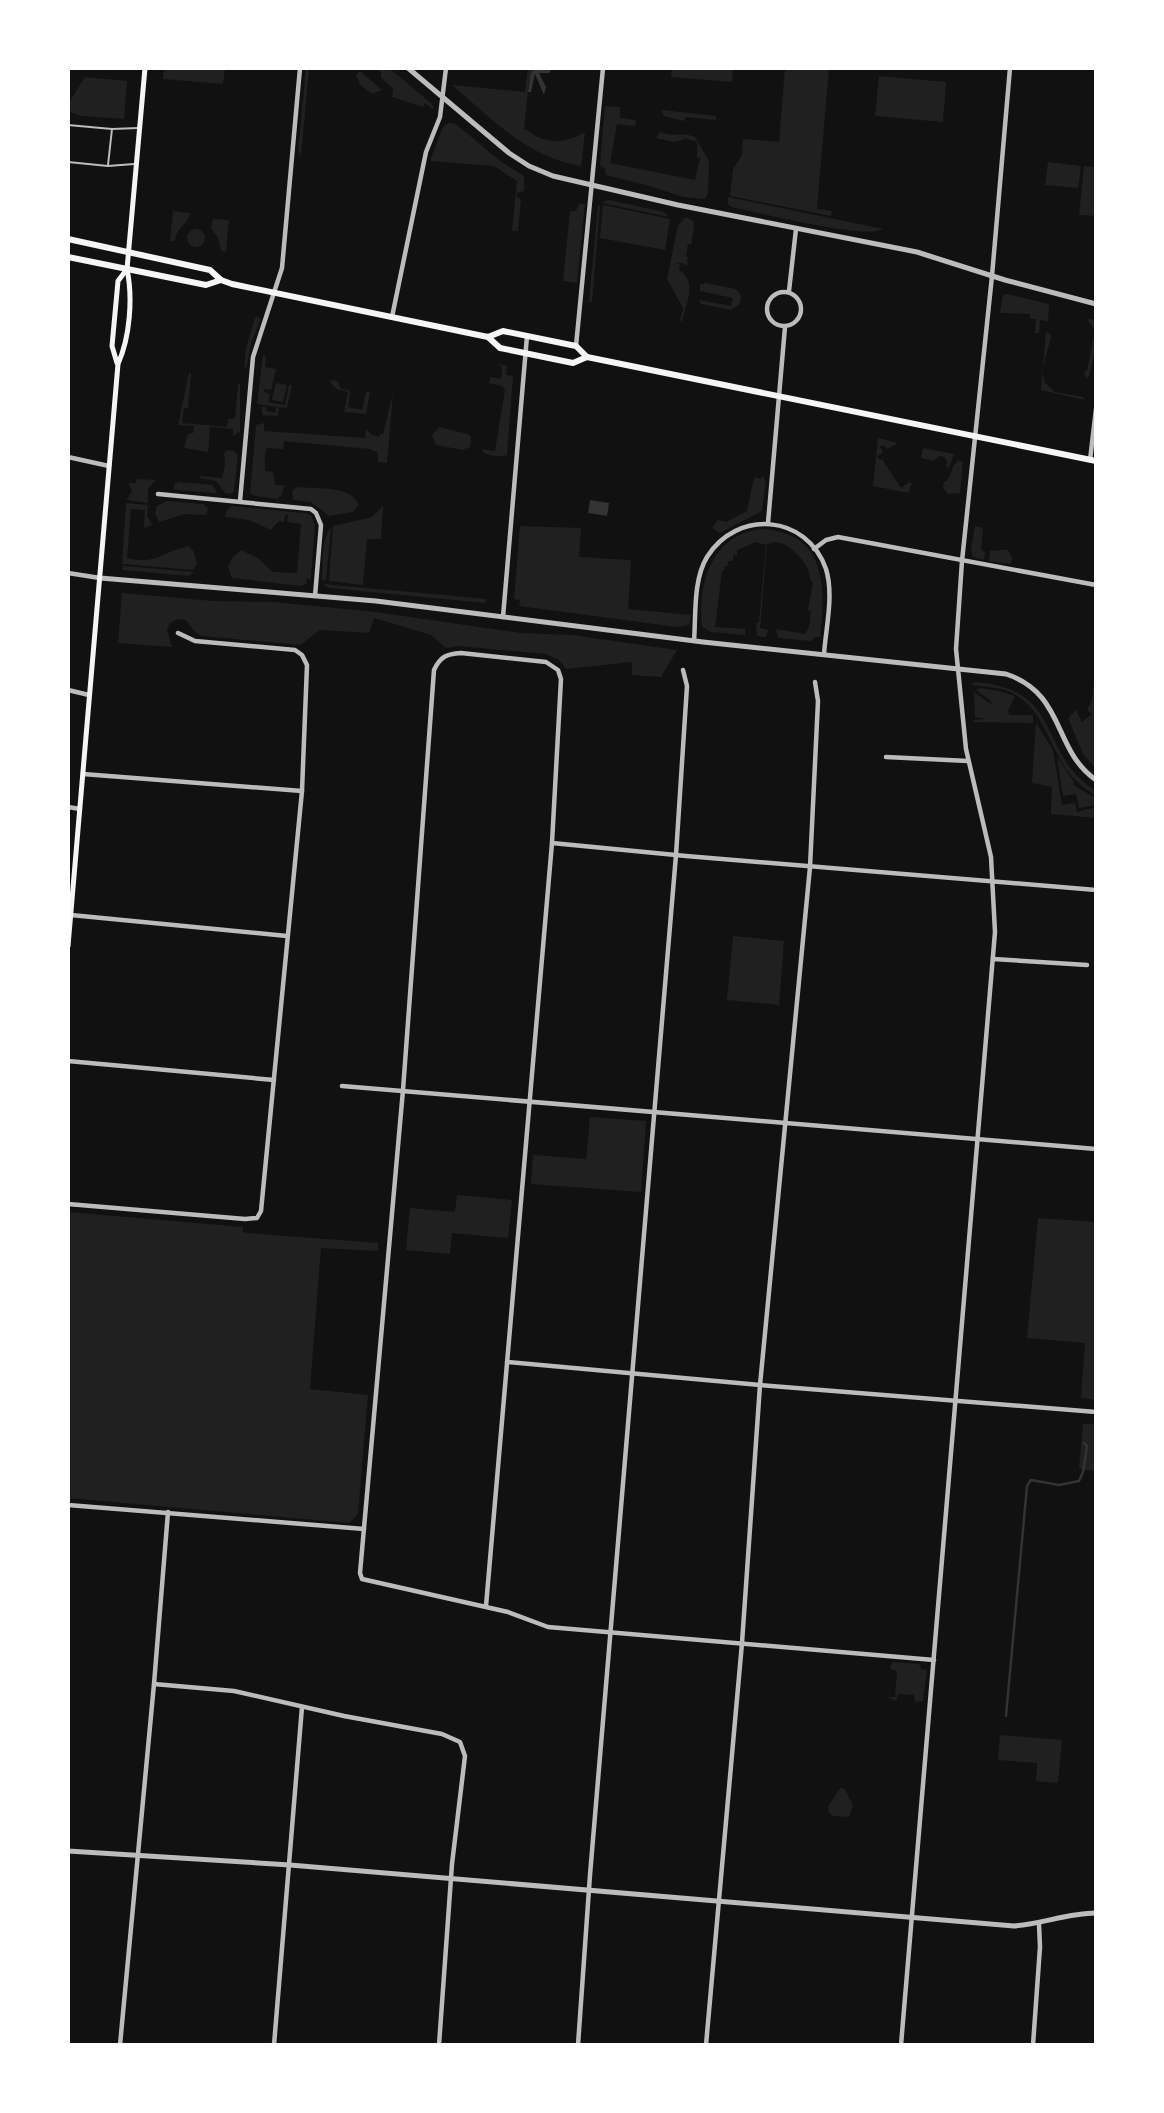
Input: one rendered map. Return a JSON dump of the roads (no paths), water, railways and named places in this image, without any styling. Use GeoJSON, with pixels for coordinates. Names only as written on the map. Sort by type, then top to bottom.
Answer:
{"type":"FeatureCollection","features":[{"type":"Feature","properties":{"kind":"main road"},"geometry":{"type":"LineString","coordinates":[[68,946],[118,364],[125,348],[130,284],[127,269],[145,68]]}},
{"type":"Feature","properties":{"kind":"main road"},"geometry":{"type":"LineString","coordinates":[[68,239],[210,270],[220,280],[275,293],[488,337],[500,348],[573,363],[587,357]]}},
{"type":"Feature","properties":{"kind":"main road"},"geometry":{"type":"LineString","coordinates":[[68,257],[206,285],[220,280]]}},
{"type":"Feature","properties":{"kind":"main road"},"geometry":{"type":"LineString","coordinates":[[118,364],[113,346],[118,281],[127,269]]}},
{"type":"Feature","properties":{"kind":"main road"},"geometry":{"type":"LineString","coordinates":[[488,337],[503,331],[576,346],[587,357],[1093,461]]}},
{"type":"Feature","properties":{"kind":"street"},"geometry":{"type":"LineString","coordinates":[[240,501],[253,357],[275,293],[283,260],[300,68]]}},
{"type":"Feature","properties":{"kind":"street"},"geometry":{"type":"LineString","coordinates":[[408,68],[523,163],[553,176],[796,229],[917,252],[992,276],[1096,304]]}},
{"type":"Feature","properties":{"kind":"street"},"geometry":{"type":"LineString","coordinates":[[392,317],[426,152],[440,117],[446,68]]}},
{"type":"Feature","properties":{"kind":"street"},"geometry":{"type":"LineString","coordinates":[[576,346],[603,68]]}},
{"type":"Feature","properties":{"kind":"street"},"geometry":{"type":"LineString","coordinates":[[901,2045],[993,959],[994,881],[986,831],[968,761],[956,649],[962,561],[992,276],[1010,68]]}},
{"type":"Feature","properties":{"kind":"street"},"geometry":{"type":"LineString","coordinates":[[789,291],[796,229]]}},
{"type":"Feature","properties":{"kind":"street"},"geometry":{"type":"LineString","coordinates":[[789,291],[797,298],[800,310],[794,322],[785,327],[771,321],[769,306],[775,293],[789,291]]}},
{"type":"Feature","properties":{"kind":"street"},"geometry":{"type":"LineString","coordinates":[[768,523],[785,327]]}},
{"type":"Feature","properties":{"kind":"street"},"geometry":{"type":"LineString","coordinates":[[503,617],[527,336]]}},
{"type":"Feature","properties":{"kind":"street"},"geometry":{"type":"LineString","coordinates":[[1093,461],[1096,409]]}},
{"type":"Feature","properties":{"kind":"street"},"geometry":{"type":"LineString","coordinates":[[68,457],[110,466]]}},
{"type":"Feature","properties":{"kind":"street"},"geometry":{"type":"LineString","coordinates":[[158,494],[305,507],[316,513],[321,525],[315,596]]}},
{"type":"Feature","properties":{"kind":"street"},"geometry":{"type":"LineString","coordinates":[[694,641],[699,581],[709,555],[722,540],[736,530],[753,524],[768,523],[794,532],[814,549],[823,562],[829,582],[824,654]]}},
{"type":"Feature","properties":{"kind":"street"},"geometry":{"type":"LineString","coordinates":[[814,549],[827,540],[838,537],[1096,585]]}},
{"type":"Feature","properties":{"kind":"street"},"geometry":{"type":"LineString","coordinates":[[68,573],[315,596],[694,641],[1006,674],[1032,687],[1049,706],[1075,758],[1096,780]]}},
{"type":"Feature","properties":{"kind":"street"},"geometry":{"type":"LineString","coordinates":[[68,1204],[222,1218],[257,1218],[262,1203],[302,791],[307,665],[302,655],[295,650],[195,641],[178,633]]}},
{"type":"Feature","properties":{"kind":"street"},"geometry":{"type":"LineString","coordinates":[[485,1606],[552,843],[561,679],[558,670],[546,662],[448,654],[438,660],[434,670],[403,1090],[360,1573],[362,1578],[508,1612],[548,1627],[934,1660]]}},
{"type":"Feature","properties":{"kind":"street"},"geometry":{"type":"LineString","coordinates":[[578,2045],[676,855],[687,686],[682,670]]}},
{"type":"Feature","properties":{"kind":"street"},"geometry":{"type":"LineString","coordinates":[[706,2045],[742,1643],[760,1385],[810,867],[818,701],[815,682]]}},
{"type":"Feature","properties":{"kind":"street"},"geometry":{"type":"LineString","coordinates":[[68,691],[89,695]]}},
{"type":"Feature","properties":{"kind":"street"},"geometry":{"type":"LineString","coordinates":[[886,757],[968,761]]}},
{"type":"Feature","properties":{"kind":"street"},"geometry":{"type":"LineString","coordinates":[[83,774],[302,791]]}},
{"type":"Feature","properties":{"kind":"street"},"geometry":{"type":"LineString","coordinates":[[68,807],[80,809]]}},
{"type":"Feature","properties":{"kind":"street"},"geometry":{"type":"LineString","coordinates":[[552,843],[1096,890]]}},
{"type":"Feature","properties":{"kind":"street"},"geometry":{"type":"LineString","coordinates":[[71,915],[287,936]]}},
{"type":"Feature","properties":{"kind":"street"},"geometry":{"type":"LineString","coordinates":[[993,959],[1087,965]]}},
{"type":"Feature","properties":{"kind":"street"},"geometry":{"type":"LineString","coordinates":[[68,1061],[274,1080]]}},
{"type":"Feature","properties":{"kind":"street"},"geometry":{"type":"LineString","coordinates":[[342,1086],[1096,1149]]}},
{"type":"Feature","properties":{"kind":"street"},"geometry":{"type":"LineString","coordinates":[[508,1362],[1096,1412]]}},
{"type":"Feature","properties":{"kind":"street"},"geometry":{"type":"LineString","coordinates":[[68,1505],[364,1529]]}},
{"type":"Feature","properties":{"kind":"street"},"geometry":{"type":"LineString","coordinates":[[120,2045],[154,1684],[167,1512]]}},
{"type":"Feature","properties":{"kind":"street"},"geometry":{"type":"LineString","coordinates":[[154,1684],[234,1691],[442,1734],[460,1742],[465,1756],[450,1879],[439,2045]]}},
{"type":"Feature","properties":{"kind":"street"},"geometry":{"type":"LineString","coordinates":[[274,2045],[302,1707]]}},
{"type":"Feature","properties":{"kind":"street"},"geometry":{"type":"LineString","coordinates":[[68,1851],[290,1865],[1014,1926],[1039,1924],[1074,1913],[1096,1913]]}},
{"type":"Feature","properties":{"kind":"street"},"geometry":{"type":"LineString","coordinates":[[1032,2045],[1040,1947],[1039,1924]]}},
{"type":"Feature","properties":{"kind":"lane"},"geometry":{"type":"LineString","coordinates":[[68,125],[112,129],[139,128]]}},
{"type":"Feature","properties":{"kind":"lane"},"geometry":{"type":"LineString","coordinates":[[108,166],[112,129]]}},
{"type":"Feature","properties":{"kind":"lane"},"geometry":{"type":"LineString","coordinates":[[68,162],[108,166],[135,164]]}},
{"type":"Feature","properties":{"kind":"waterway"},"geometry":{"type":"LineString","coordinates":[[1006,1716],[1027,1486],[1031,1480],[1059,1485],[1079,1481],[1087,1446],[1084,1443]]}}]}
